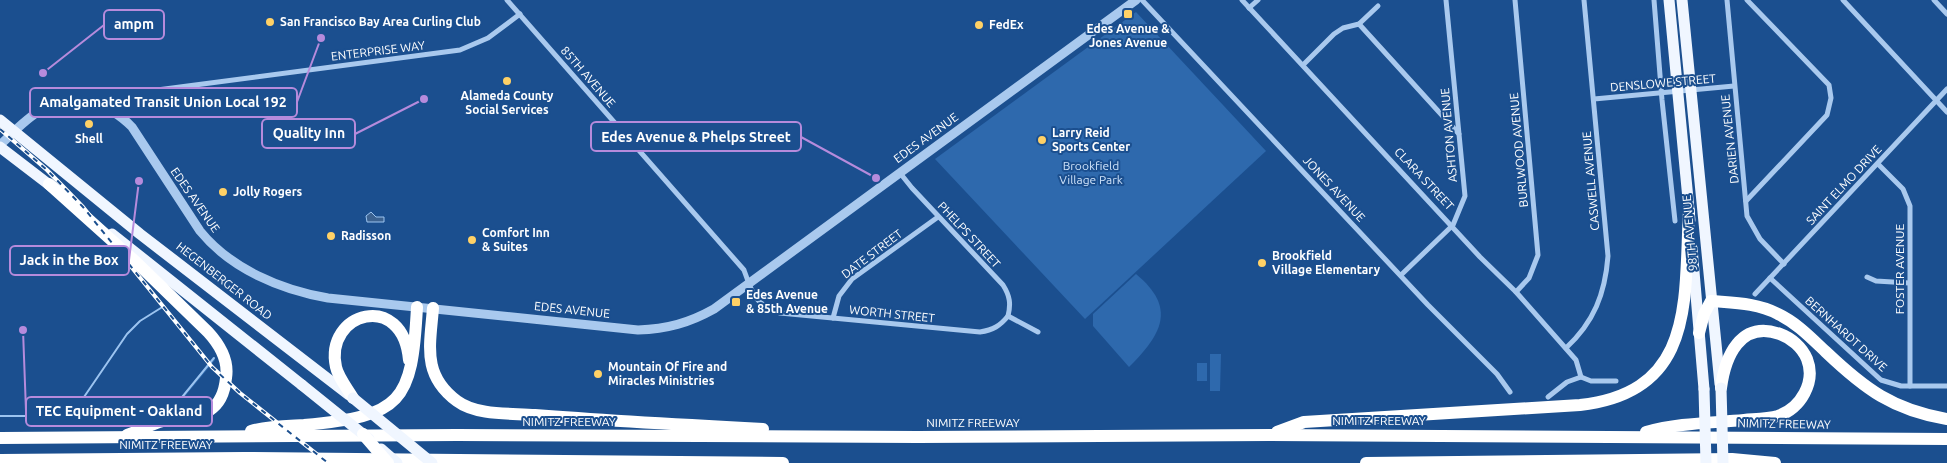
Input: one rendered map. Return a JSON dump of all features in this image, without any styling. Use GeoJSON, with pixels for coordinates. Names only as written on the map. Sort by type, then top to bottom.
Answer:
{"type":"FeatureCollection","features":[{"type":"Feature","properties":{"kind":"highway"},"geometry":{"type":"LineString","coordinates":[[49,184],[137,263],[208,332],[218,343],[225,358],[227,373],[225,387],[219,401],[211,409],[185,420],[163,421],[120,438]]}},
{"type":"Feature","properties":{"kind":"highway"},"geometry":{"type":"LineString","coordinates":[[1269,435],[1304,422],[1580,405],[1609,401],[1626,394],[1647,380],[1661,366],[1679,332],[1684,310],[1689,211]]}},
{"type":"Feature","properties":{"kind":"highway"},"geometry":{"type":"LineString","coordinates":[[1699,333],[1704,314],[1711,301],[1754,305],[1780,314],[1801,329],[1857,382],[1875,395],[1895,405],[1918,413],[1947,419]]}},
{"type":"Feature","properties":{"kind":"highway"},"geometry":{"type":"LineString","coordinates":[[230,437],[257,429],[330,423],[362,417],[391,404],[407,382],[415,352],[417,307]]}},
{"type":"Feature","properties":{"kind":"highway"},"geometry":{"type":"LineString","coordinates":[[433,308],[429,356],[431,368],[441,384],[456,401],[478,410],[561,417],[918,437]]}},
{"type":"Feature","properties":{"kind":"highway"},"geometry":{"type":"LineString","coordinates":[[353,398],[336,370],[335,349],[344,329],[364,317],[376,316],[387,319],[398,326],[405,336],[409,358],[407,382]]}},
{"type":"Feature","properties":{"kind":"highway"},"geometry":{"type":"LineString","coordinates":[[1633,436],[1669,426],[1764,418],[1786,413],[1794,408],[1805,394],[1809,376],[1806,358],[1797,344],[1784,335],[1768,331],[1750,335],[1741,339],[1729,353],[1721,388]]}},
{"type":"Feature","properties":{"kind":"highway"},"geometry":{"type":"LineString","coordinates":[[363,434],[388,463]]}},
{"type":"Feature","properties":{"kind":"highway","name":"NIMITZ FREEWAY"},"geometry":{"type":"LineString","coordinates":[[0,438],[1269,435],[1947,439]]}},
{"type":"Feature","properties":{"kind":"highway","name":"NIMITZ FREEWAY"},"geometry":{"type":"LineString","coordinates":[[0,460],[243,458],[501,462],[783,463]]}},
{"type":"Feature","properties":{"kind":"highway"},"geometry":{"type":"LineString","coordinates":[[1366,463],[1775,463]]}},
{"type":"Feature","properties":{"kind":"main road","name":"98TH AVENUE"},"geometry":{"type":"LineString","coordinates":[[1669,0],[1704,388],[1706,463]]}},
{"type":"Feature","properties":{"kind":"main road","name":"98TH AVENUE"},"geometry":{"type":"LineString","coordinates":[[1682,0],[1727,462]]}},
{"type":"Feature","properties":{"kind":"main road","name":"HEGENBERGER ROAD"},"geometry":{"type":"LineString","coordinates":[[0,120],[140,234],[353,398],[432,463]]}},
{"type":"Feature","properties":{"kind":"main road"},"geometry":{"type":"LineString","coordinates":[[0,146],[302,385],[397,463]]}},
{"type":"Feature","properties":{"kind":"street","name":"85TH AVENUE"},"geometry":{"type":"LineString","coordinates":[[506,0],[744,270],[749,284]]}},
{"type":"Feature","properties":{"kind":"street","name":"EDES AVENUE"},"geometry":{"type":"LineString","coordinates":[[0,146],[14,131],[40,110],[61,102],[77,101],[91,103],[118,114],[138,135],[200,232],[219,252],[265,280],[306,295],[638,330],[658,329],[678,326],[696,319],[749,284],[1136,0]]}},
{"type":"Feature","properties":{"kind":"street","name":"JONES AVENUE"},"geometry":{"type":"LineString","coordinates":[[1142,0],[1497,374],[1510,392]]}},
{"type":"Feature","properties":{"kind":"street","name":"CLARA STREET"},"geometry":{"type":"LineString","coordinates":[[1242,0],[1453,224],[1480,257],[1516,292],[1576,360],[1581,377]]}},
{"type":"Feature","properties":{"kind":"street"},"geometry":{"type":"LineString","coordinates":[[1249,8],[1258,0]]}},
{"type":"Feature","properties":{"kind":"street","name":"ASHTON AVENUE"},"geometry":{"type":"LineString","coordinates":[[1401,275],[1453,224],[1465,196],[1446,0]]}},
{"type":"Feature","properties":{"kind":"street","name":"BURLWOOD AVENUE"},"geometry":{"type":"LineString","coordinates":[[1515,0],[1538,255],[1529,278],[1516,292]]}},
{"type":"Feature","properties":{"kind":"street","name":"CASWELL AVENUE"},"geometry":{"type":"LineString","coordinates":[[1566,348],[1585,328],[1600,301],[1606,279],[1608,256],[1584,0]]}},
{"type":"Feature","properties":{"kind":"street","name":"98TH AVENUE"},"geometry":{"type":"LineString","coordinates":[[1654,0],[1661,93],[1675,221]]}},
{"type":"Feature","properties":{"kind":"street","name":"DARIEN AVENUE"},"geometry":{"type":"LineString","coordinates":[[1728,0],[1734,86],[1747,216],[1752,229],[1784,264]]}},
{"type":"Feature","properties":{"kind":"street"},"geometry":{"type":"LineString","coordinates":[[1746,201],[1827,115],[1831,98],[1829,85],[1747,0]]}},
{"type":"Feature","properties":{"kind":"street"},"geometry":{"type":"LineString","coordinates":[[1843,0],[1947,112]]}},
{"type":"Feature","properties":{"kind":"street"},"geometry":{"type":"LineString","coordinates":[[1934,0],[1947,14]]}},
{"type":"Feature","properties":{"kind":"street"},"geometry":{"type":"LineString","coordinates":[[1303,65],[1334,34],[1343,28],[1359,24],[1378,6]]}},
{"type":"Feature","properties":{"kind":"street","name":"ENTERPRISE WAY"},"geometry":{"type":"LineString","coordinates":[[118,114],[135,98],[157,90],[460,50],[488,38],[520,14]]}},
{"type":"Feature","properties":{"kind":"street"},"geometry":{"type":"LineString","coordinates":[[1359,24],[1460,134]]}},
{"type":"Feature","properties":{"kind":"street","name":"DENSLOWE STREET"},"geometry":{"type":"LineString","coordinates":[[1594,99],[1734,86]]}},
{"type":"Feature","properties":{"kind":"street","name":"SAINT ELMO DRIVE"},"geometry":{"type":"LineString","coordinates":[[1754,294],[1947,89]]}},
{"type":"Feature","properties":{"kind":"street","name":"FOSTER AVENUE"},"geometry":{"type":"LineString","coordinates":[[1878,164],[1903,189],[1910,206],[1910,386]]}},
{"type":"Feature","properties":{"kind":"street","name":"PHELPS STREET"},"geometry":{"type":"LineString","coordinates":[[900,173],[938,217],[1004,285],[1009,295],[1011,306],[1008,316]]}},
{"type":"Feature","properties":{"kind":"street","name":"DATE STREET"},"geometry":{"type":"LineString","coordinates":[[833,318],[839,296],[852,279],[938,217]]}},
{"type":"Feature","properties":{"kind":"street"},"geometry":{"type":"LineString","coordinates":[[1867,277],[1876,281],[1909,283]]}},
{"type":"Feature","properties":{"kind":"street","name":"BERNHARDT DRIVE"},"geometry":{"type":"LineString","coordinates":[[1770,278],[1874,376],[1887,383],[1910,386],[1947,386]]}},
{"type":"Feature","properties":{"kind":"street","name":"WORTH STREET"},"geometry":{"type":"LineString","coordinates":[[749,284],[752,295],[771,310],[833,318],[980,332],[991,330],[1000,325],[1008,316]]}},
{"type":"Feature","properties":{"kind":"street"},"geometry":{"type":"LineString","coordinates":[[1008,316],[1038,332]]}},
{"type":"Feature","properties":{"kind":"street"},"geometry":{"type":"LineString","coordinates":[[1548,397],[1567,382],[1581,377],[1591,381],[1616,381]]}},
{"type":"Feature","properties":{"kind":"green space","name":"Brookfield Village Park"},"geometry":{"type":"Polygon","coordinates":[[[1136,12],[1266,151],[1085,319],[935,159],[1136,12]]]}},
{"type":"Feature","properties":{"kind":"green space"},"geometry":{"type":"Polygon","coordinates":[[[1136,274],[1149,286],[1157,298],[1161,310],[1157,332],[1129,367],[1093,326],[1093,314],[1136,274]]]}},
{"type":"Feature","properties":{"kind":"green space"},"geometry":{"type":"Polygon","coordinates":[[[1210,354],[1221,354],[1220,391],[1210,391],[1210,354]]]}},
{"type":"Feature","properties":{"kind":"green space"},"geometry":{"type":"Polygon","coordinates":[[[213,357],[215,360],[176,407],[174,407],[213,357]]]}},
{"type":"Feature","properties":{"kind":"green space"},"geometry":{"type":"Polygon","coordinates":[[[1197,363],[1207,363],[1207,381],[1197,381],[1197,363]]]}},
{"type":"Feature","properties":{"kind":"shaded area"},"geometry":{"type":"Polygon","coordinates":[[[371,212],[376,217],[384,217],[384,222],[367,222],[366,216],[371,212]]]}},
{"type":"Feature","properties":{"kind":"waterway"},"geometry":{"type":"LineString","coordinates":[[0,416],[66,416],[84,397],[127,334],[140,321],[164,306]]}},
{"type":"Feature","properties":{"kind":"waterway"},"geometry":{"type":"LineString","coordinates":[[66,416],[151,414],[174,407],[214,358]]}},
{"type":"Feature","properties":{"kind":"railway"},"geometry":{"type":"LineString","coordinates":[[0,129],[47,170],[83,207],[212,367],[240,393],[328,463]]}},
{"type":"Feature","properties":{"kind":"place","name":"Edes Avenue & Jones Avenue"},"geometry":{"type":"Point","coordinates":[1128,14]}},
{"type":"Feature","properties":{"kind":"place","name":"San Francisco Bay Area Curling Club"},"geometry":{"type":"Point","coordinates":[270,22]}},
{"type":"Feature","properties":{"kind":"place","name":"FedEx"},"geometry":{"type":"Point","coordinates":[979,25]}},
{"type":"Feature","properties":{"kind":"place","name":"Amalgamated Transit Union Local 192"},"geometry":{"type":"Point","coordinates":[321,38]}},
{"type":"Feature","properties":{"kind":"place","name":"ampm"},"geometry":{"type":"Point","coordinates":[43,73]}},
{"type":"Feature","properties":{"kind":"place","name":"Alameda County Social Services"},"geometry":{"type":"Point","coordinates":[507,81]}},
{"type":"Feature","properties":{"kind":"place","name":"Quality Inn"},"geometry":{"type":"Point","coordinates":[424,99]}},
{"type":"Feature","properties":{"kind":"place","name":"Shell"},"geometry":{"type":"Point","coordinates":[89,124]}},
{"type":"Feature","properties":{"kind":"place","name":"Larry Reid Sports Center"},"geometry":{"type":"Point","coordinates":[1042,140]}},
{"type":"Feature","properties":{"kind":"place","name":"Edes Avenue & Phelps Street"},"geometry":{"type":"Point","coordinates":[876,178]}},
{"type":"Feature","properties":{"kind":"place","name":"Jack in the Box"},"geometry":{"type":"Point","coordinates":[139,181]}},
{"type":"Feature","properties":{"kind":"place","name":"Jolly Rogers"},"geometry":{"type":"Point","coordinates":[223,192]}},
{"type":"Feature","properties":{"kind":"place","name":"Radisson"},"geometry":{"type":"Point","coordinates":[331,236]}},
{"type":"Feature","properties":{"kind":"place","name":"Comfort Inn & Suites"},"geometry":{"type":"Point","coordinates":[472,240]}},
{"type":"Feature","properties":{"kind":"place","name":"Brookfield Village Elementary"},"geometry":{"type":"Point","coordinates":[1262,263]}},
{"type":"Feature","properties":{"kind":"place","name":"Edes Avenue & 85th Avenue"},"geometry":{"type":"Point","coordinates":[736,302]}},
{"type":"Feature","properties":{"kind":"place","name":"TEC Equipment - Oakland"},"geometry":{"type":"Point","coordinates":[23,330]}},
{"type":"Feature","properties":{"kind":"place","name":"Mountain Of Fire and Miracles Ministries"},"geometry":{"type":"Point","coordinates":[598,374]}}]}
